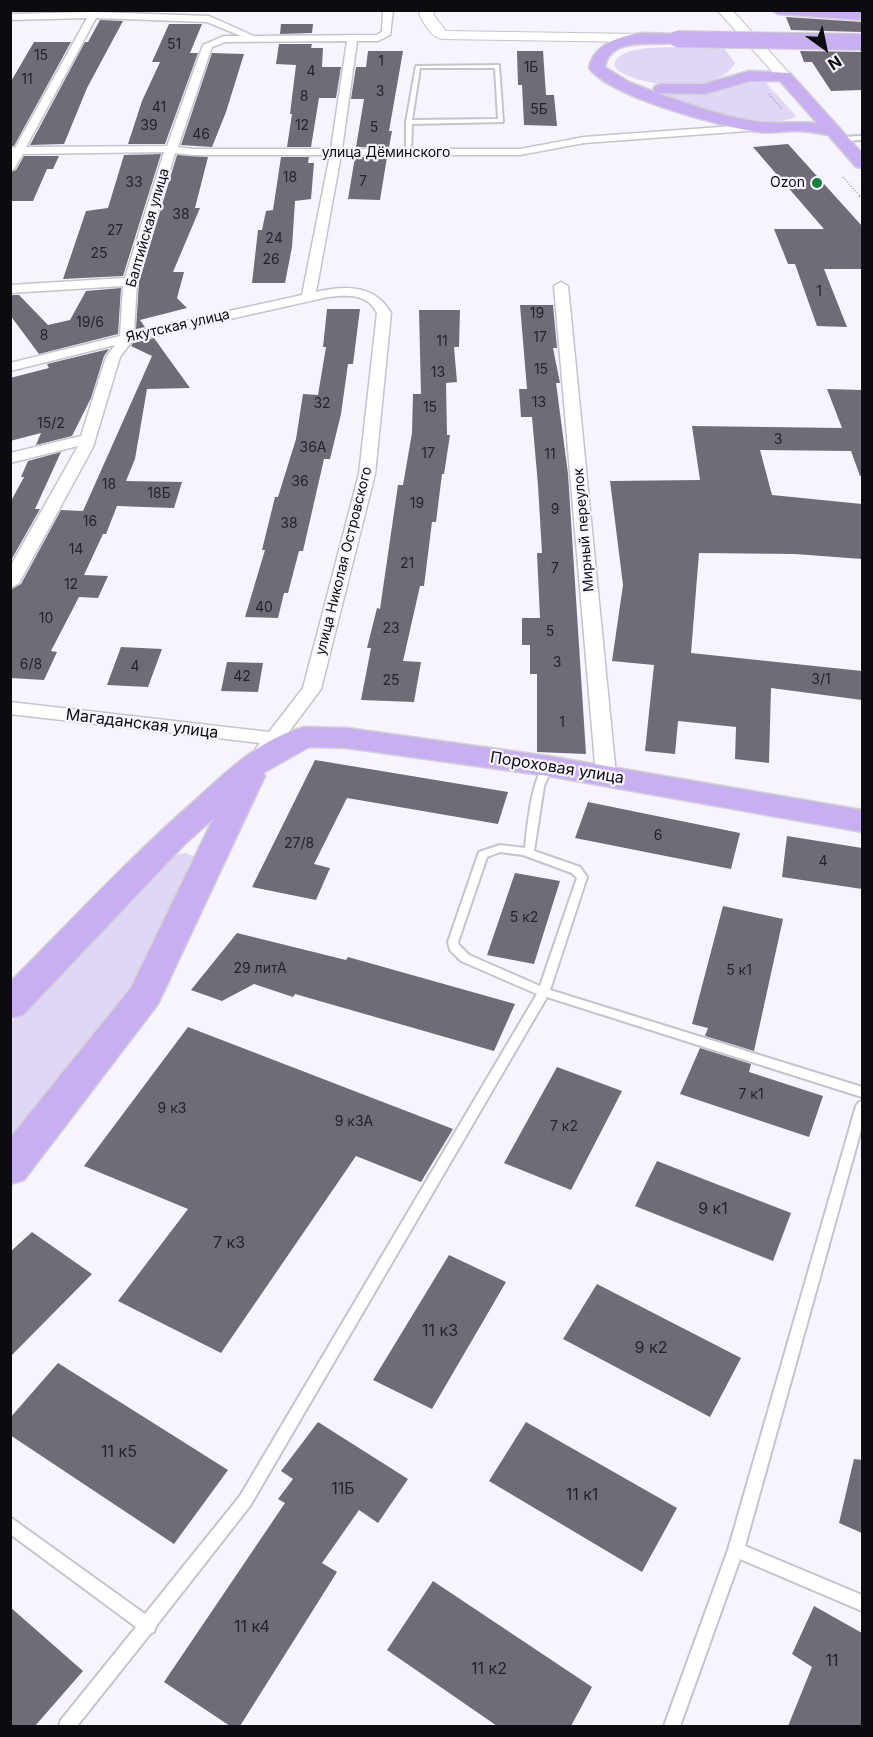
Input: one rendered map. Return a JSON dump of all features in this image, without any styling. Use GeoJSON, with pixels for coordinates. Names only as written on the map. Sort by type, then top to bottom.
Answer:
{"type":"FeatureCollection","features":[{"type":"Feature","properties":{"kind":"main road"},"geometry":{"type":"LineString","coordinates":[[429,10],[426,14],[427,18],[442,35],[862,42]]}},
{"type":"Feature","properties":{"kind":"main road"},"geometry":{"type":"LineString","coordinates":[[724,10],[862,163]]}},
{"type":"Feature","properties":{"kind":"main road"},"geometry":{"type":"LineString","coordinates":[[778,10],[862,16]]}},
{"type":"Feature","properties":{"kind":"main road"},"geometry":{"type":"LineString","coordinates":[[637,38],[601,56],[596,63],[597,68],[606,78],[658,99],[761,127],[798,126],[838,135]]}},
{"type":"Feature","properties":{"kind":"main road"},"geometry":{"type":"LineString","coordinates":[[606,78],[644,88],[689,90],[719,86],[737,78],[757,63],[762,52]]}},
{"type":"Feature","properties":{"kind":"main road"},"geometry":{"type":"LineString","coordinates":[[737,78],[756,75],[784,76]]}},
{"type":"Feature","properties":{"kind":"main road","name":"Пороховая улица"},"geometry":{"type":"LineString","coordinates":[[264,752],[304,737],[347,738],[606,774],[862,821]]}},
{"type":"Feature","properties":{"kind":"main road","name":"улица Николая Островского"},"geometry":{"type":"LineString","coordinates":[[10,1005],[173,837],[264,752]]}},
{"type":"Feature","properties":{"kind":"main road","name":"улица Николая Островского"},"geometry":{"type":"LineString","coordinates":[[10,1168],[145,995],[264,752]]}},
{"type":"Feature","properties":{"kind":"street"},"geometry":{"type":"LineString","coordinates":[[10,17],[93,15],[209,19],[255,39],[352,39],[385,35],[388,10]]}},
{"type":"Feature","properties":{"kind":"street"},"geometry":{"type":"LineString","coordinates":[[10,166],[14,151],[93,15]]}},
{"type":"Feature","properties":{"kind":"street","name":"Балтийская улица"},"geometry":{"type":"LineString","coordinates":[[10,583],[87,439],[113,357],[127,338],[130,282],[171,148],[208,45],[224,39],[255,39]]}},
{"type":"Feature","properties":{"kind":"street"},"geometry":{"type":"LineString","coordinates":[[308,297],[336,153],[352,39]]}},
{"type":"Feature","properties":{"kind":"street","name":"улица Дёминского"},"geometry":{"type":"LineString","coordinates":[[14,151],[171,148],[193,152],[520,152],[584,140],[761,127]]}},
{"type":"Feature","properties":{"kind":"street"},"geometry":{"type":"LineString","coordinates":[[10,289],[130,282]]}},
{"type":"Feature","properties":{"kind":"street","name":"Мирный переулок"},"geometry":{"type":"LineString","coordinates":[[561,286],[606,774]]}},
{"type":"Feature","properties":{"kind":"street","name":"Якутская улица"},"geometry":{"type":"LineString","coordinates":[[10,367],[308,297],[347,291]]}},
{"type":"Feature","properties":{"kind":"street","name":"улица Николая Островского"},"geometry":{"type":"LineString","coordinates":[[264,752],[312,689],[367,474],[384,313],[381,305],[373,298],[363,293],[347,291]]}},
{"type":"Feature","properties":{"kind":"street"},"geometry":{"type":"LineString","coordinates":[[10,458],[87,439]]}},
{"type":"Feature","properties":{"kind":"street","name":"Магаданская улица"},"geometry":{"type":"LineString","coordinates":[[10,708],[264,752]]}},
{"type":"Feature","properties":{"kind":"lane"},"geometry":{"type":"LineString","coordinates":[[408,153],[409,122],[418,67],[497,66],[501,120],[409,122]]}},
{"type":"Feature","properties":{"kind":"lane"},"geometry":{"type":"LineString","coordinates":[[838,135],[862,138]]}},
{"type":"Feature","properties":{"kind":"lane"},"geometry":{"type":"LineString","coordinates":[[529,853],[539,786],[548,766]]}},
{"type":"Feature","properties":{"kind":"lane"},"geometry":{"type":"LineString","coordinates":[[67,1726],[245,1501],[544,992],[582,878],[576,870],[508,847],[495,849],[483,855],[453,942],[454,947],[465,958],[544,992],[862,1092]]}},
{"type":"Feature","properties":{"kind":"lane"},"geometry":{"type":"LineString","coordinates":[[672,1726],[736,1550],[862,1106]]}},
{"type":"Feature","properties":{"kind":"lane"},"geometry":{"type":"LineString","coordinates":[[10,1524],[148,1626]]}},
{"type":"Feature","properties":{"kind":"lane"},"geometry":{"type":"LineString","coordinates":[[736,1550],[862,1603]]}},
{"type":"Feature","properties":{"kind":"shaded area"},"geometry":{"type":"Polygon","coordinates":[[[648,48],[724,48],[735,63],[726,73],[713,80],[678,85],[641,80],[615,68],[620,56],[628,52],[648,48]]]}},
{"type":"Feature","properties":{"kind":"shaded area"},"geometry":{"type":"Polygon","coordinates":[[[761,80],[796,116],[783,121],[746,119],[649,93],[710,92],[726,89],[744,81],[761,80]]]}},
{"type":"Feature","properties":{"kind":"shaded area"},"geometry":{"type":"Polygon","coordinates":[[[186,853],[195,857],[197,867],[129,989],[11,1136],[11,1023],[124,902],[171,856],[186,853]]]}},
{"type":"Feature","properties":{"kind":"building"},"geometry":{"type":"Polygon","coordinates":[[[786,17],[862,22],[862,32],[791,30],[786,17]]]}},
{"type":"Feature","properties":{"kind":"building"},"geometry":{"type":"Polygon","coordinates":[[[100,20],[123,21],[87,88],[64,144],[30,145],[85,42],[88,42],[100,20]]]}},
{"type":"Feature","properties":{"kind":"building"},"geometry":{"type":"Polygon","coordinates":[[[169,24],[202,24],[190,53],[198,53],[165,144],[128,144],[142,101],[160,62],[152,62],[169,24]]]}},
{"type":"Feature","properties":{"kind":"building"},"geometry":{"type":"Polygon","coordinates":[[[281,24],[313,24],[312,33],[280,34],[281,24]]]}},
{"type":"Feature","properties":{"kind":"building"},"geometry":{"type":"Polygon","coordinates":[[[34,42],[71,42],[14,146],[10,146],[10,83],[34,42]]]}},
{"type":"Feature","properties":{"kind":"building"},"geometry":{"type":"Polygon","coordinates":[[[279,44],[312,44],[311,48],[323,48],[322,67],[341,67],[336,98],[319,98],[311,147],[287,147],[296,65],[276,64],[279,44]]]}},
{"type":"Feature","properties":{"kind":"building"},"geometry":{"type":"Polygon","coordinates":[[[368,51],[403,51],[389,131],[392,131],[389,147],[356,147],[364,99],[351,99],[356,67],[366,67],[368,51]]]}},
{"type":"Feature","properties":{"kind":"building"},"geometry":{"type":"Polygon","coordinates":[[[517,51],[543,51],[546,95],[554,95],[557,126],[524,125],[522,85],[518,85],[517,51]]]}},
{"type":"Feature","properties":{"kind":"building"},"geometry":{"type":"Polygon","coordinates":[[[800,51],[862,52],[862,90],[831,91],[812,62],[804,62],[800,51]]]}},
{"type":"Feature","properties":{"kind":"building"},"geometry":{"type":"Polygon","coordinates":[[[212,53],[244,54],[226,112],[212,147],[181,145],[212,53]]]}},
{"type":"Feature","properties":{"kind":"building"},"geometry":{"type":"Polygon","coordinates":[[[788,144],[862,226],[862,269],[824,269],[847,327],[817,326],[795,264],[788,264],[774,229],[824,229],[753,147],[788,144]]]}},
{"type":"Feature","properties":{"kind":"building"},"geometry":{"type":"Polygon","coordinates":[[[161,154],[123,276],[63,279],[86,211],[108,208],[124,155],[161,154]]]}},
{"type":"Feature","properties":{"kind":"building"},"geometry":{"type":"Polygon","coordinates":[[[177,155],[208,157],[195,208],[200,208],[173,272],[184,272],[177,298],[187,308],[140,320],[145,327],[136,329],[139,282],[177,155]]]}},
{"type":"Feature","properties":{"kind":"building"},"geometry":{"type":"Polygon","coordinates":[[[24,156],[59,156],[53,169],[47,169],[33,201],[10,201],[10,172],[16,170],[24,156]]]}},
{"type":"Feature","properties":{"kind":"building"},"geometry":{"type":"Polygon","coordinates":[[[281,157],[309,157],[308,163],[314,163],[311,199],[295,201],[292,247],[285,283],[252,283],[258,230],[262,230],[266,211],[273,210],[281,157]]]}},
{"type":"Feature","properties":{"kind":"building"},"geometry":{"type":"Polygon","coordinates":[[[355,157],[387,157],[380,200],[348,199],[355,157]]]}},
{"type":"Feature","properties":{"kind":"building"},"geometry":{"type":"Polygon","coordinates":[[[121,288],[118,334],[39,354],[10,315],[10,295],[19,295],[48,325],[70,320],[86,291],[121,288]]]}},
{"type":"Feature","properties":{"kind":"building"},"geometry":{"type":"Polygon","coordinates":[[[520,305],[553,305],[557,348],[553,348],[560,383],[556,383],[568,474],[586,754],[537,752],[537,674],[530,674],[530,645],[522,645],[522,618],[540,618],[537,553],[542,553],[532,417],[521,417],[519,389],[527,389],[520,305]]]}},
{"type":"Feature","properties":{"kind":"building"},"geometry":{"type":"Polygon","coordinates":[[[327,309],[360,309],[353,364],[348,364],[341,414],[330,459],[324,459],[303,551],[299,551],[288,593],[284,593],[278,618],[245,617],[265,550],[262,550],[275,497],[278,497],[296,439],[303,394],[318,395],[326,347],[323,347],[327,309]]]}},
{"type":"Feature","properties":{"kind":"building"},"geometry":{"type":"Polygon","coordinates":[[[419,310],[460,310],[459,347],[454,347],[457,382],[446,383],[447,435],[450,435],[444,474],[442,474],[436,522],[432,522],[424,586],[420,586],[403,661],[421,662],[414,702],[361,700],[371,648],[367,648],[377,608],[380,609],[398,485],[403,485],[412,433],[413,394],[421,394],[419,310]]]}},
{"type":"Feature","properties":{"kind":"building"},"geometry":{"type":"Polygon","coordinates":[[[154,338],[190,388],[147,389],[135,459],[126,481],[182,482],[174,508],[117,506],[106,534],[103,534],[84,575],[108,576],[98,598],[79,597],[51,651],[57,652],[44,680],[10,678],[10,590],[21,584],[61,510],[83,511],[152,356],[131,346],[133,343],[154,338]]]}},
{"type":"Feature","properties":{"kind":"building"},"geometry":{"type":"Polygon","coordinates":[[[109,349],[104,356],[91,398],[72,436],[36,445],[41,433],[10,441],[10,378],[49,368],[47,364],[109,349]]]}},
{"type":"Feature","properties":{"kind":"building"},"geometry":{"type":"Polygon","coordinates":[[[827,389],[862,390],[862,476],[860,476],[851,451],[760,450],[772,495],[862,504],[862,559],[795,554],[699,553],[691,653],[862,671],[862,700],[771,688],[769,763],[735,759],[736,727],[678,721],[675,754],[645,751],[654,665],[612,661],[623,585],[610,481],[700,480],[692,426],[842,428],[827,389]]]}},
{"type":"Feature","properties":{"kind":"building"},"geometry":{"type":"Polygon","coordinates":[[[61,452],[35,509],[40,509],[10,562],[10,503],[24,477],[21,477],[28,461],[61,452]]]}},
{"type":"Feature","properties":{"kind":"building"},"geometry":{"type":"Polygon","coordinates":[[[121,647],[162,649],[148,687],[107,685],[121,647]]]}},
{"type":"Feature","properties":{"kind":"building"},"geometry":{"type":"Polygon","coordinates":[[[227,662],[263,663],[258,692],[221,691],[227,662]]]}},
{"type":"Feature","properties":{"kind":"building"},"geometry":{"type":"Polygon","coordinates":[[[315,760],[508,792],[498,824],[347,798],[314,864],[330,868],[316,900],[252,887],[315,760]]]}},
{"type":"Feature","properties":{"kind":"building"},"geometry":{"type":"Polygon","coordinates":[[[588,802],[740,833],[731,869],[575,838],[588,802]]]}},
{"type":"Feature","properties":{"kind":"building"},"geometry":{"type":"Polygon","coordinates":[[[787,836],[862,848],[862,889],[782,877],[787,836]]]}},
{"type":"Feature","properties":{"kind":"building"},"geometry":{"type":"Polygon","coordinates":[[[515,873],[560,881],[534,964],[487,955],[515,873]]]}},
{"type":"Feature","properties":{"kind":"building"},"geometry":{"type":"Polygon","coordinates":[[[723,906],[783,919],[754,1051],[705,1036],[708,1028],[692,1024],[723,906]]]}},
{"type":"Feature","properties":{"kind":"building"},"geometry":{"type":"Polygon","coordinates":[[[237,933],[346,960],[348,957],[515,1004],[494,1051],[295,994],[293,997],[254,984],[222,1001],[191,990],[237,933]]]}},
{"type":"Feature","properties":{"kind":"building"},"geometry":{"type":"Polygon","coordinates":[[[188,1027],[453,1129],[421,1182],[356,1156],[221,1353],[118,1301],[188,1209],[84,1166],[188,1027]]]}},
{"type":"Feature","properties":{"kind":"building"},"geometry":{"type":"Polygon","coordinates":[[[700,1048],[751,1064],[749,1072],[823,1096],[809,1137],[680,1094],[700,1048]]]}},
{"type":"Feature","properties":{"kind":"building"},"geometry":{"type":"Polygon","coordinates":[[[557,1067],[622,1091],[571,1190],[504,1163],[557,1067]]]}},
{"type":"Feature","properties":{"kind":"building"},"geometry":{"type":"Polygon","coordinates":[[[657,1161],[791,1213],[773,1261],[635,1206],[657,1161]]]}},
{"type":"Feature","properties":{"kind":"building"},"geometry":{"type":"Polygon","coordinates":[[[32,1232],[92,1274],[10,1357],[10,1252],[32,1232]]]}},
{"type":"Feature","properties":{"kind":"building"},"geometry":{"type":"Polygon","coordinates":[[[449,1255],[506,1282],[432,1409],[373,1380],[449,1255]]]}},
{"type":"Feature","properties":{"kind":"building"},"geometry":{"type":"Polygon","coordinates":[[[597,1284],[741,1358],[710,1417],[563,1339],[597,1284]]]}},
{"type":"Feature","properties":{"kind":"building"},"geometry":{"type":"Polygon","coordinates":[[[58,1363],[228,1470],[174,1544],[10,1435],[10,1418],[58,1363]]]}},
{"type":"Feature","properties":{"kind":"building"},"geometry":{"type":"Polygon","coordinates":[[[318,1422],[408,1479],[378,1523],[359,1510],[322,1563],[337,1572],[240,1726],[230,1726],[164,1682],[285,1503],[278,1499],[293,1479],[281,1471],[318,1422]]]}},
{"type":"Feature","properties":{"kind":"building"},"geometry":{"type":"Polygon","coordinates":[[[526,1422],[677,1508],[642,1572],[489,1481],[526,1422]]]}},
{"type":"Feature","properties":{"kind":"building"},"geometry":{"type":"Polygon","coordinates":[[[854,1459],[862,1460],[862,1533],[839,1523],[854,1459]]]}},
{"type":"Feature","properties":{"kind":"building"},"geometry":{"type":"Polygon","coordinates":[[[433,1581],[592,1687],[571,1726],[497,1726],[387,1650],[433,1581]]]}},
{"type":"Feature","properties":{"kind":"building"},"geometry":{"type":"Polygon","coordinates":[[[814,1606],[862,1633],[862,1726],[788,1726],[812,1667],[792,1654],[814,1606]]]}},
{"type":"Feature","properties":{"kind":"building"},"geometry":{"type":"Polygon","coordinates":[[[10,1607],[83,1671],[35,1726],[10,1726],[10,1607]]]}},
{"type":"Feature","properties":{"kind":"place","name":"Ozon"},"geometry":{"type":"Point","coordinates":[817,183]}}]}
